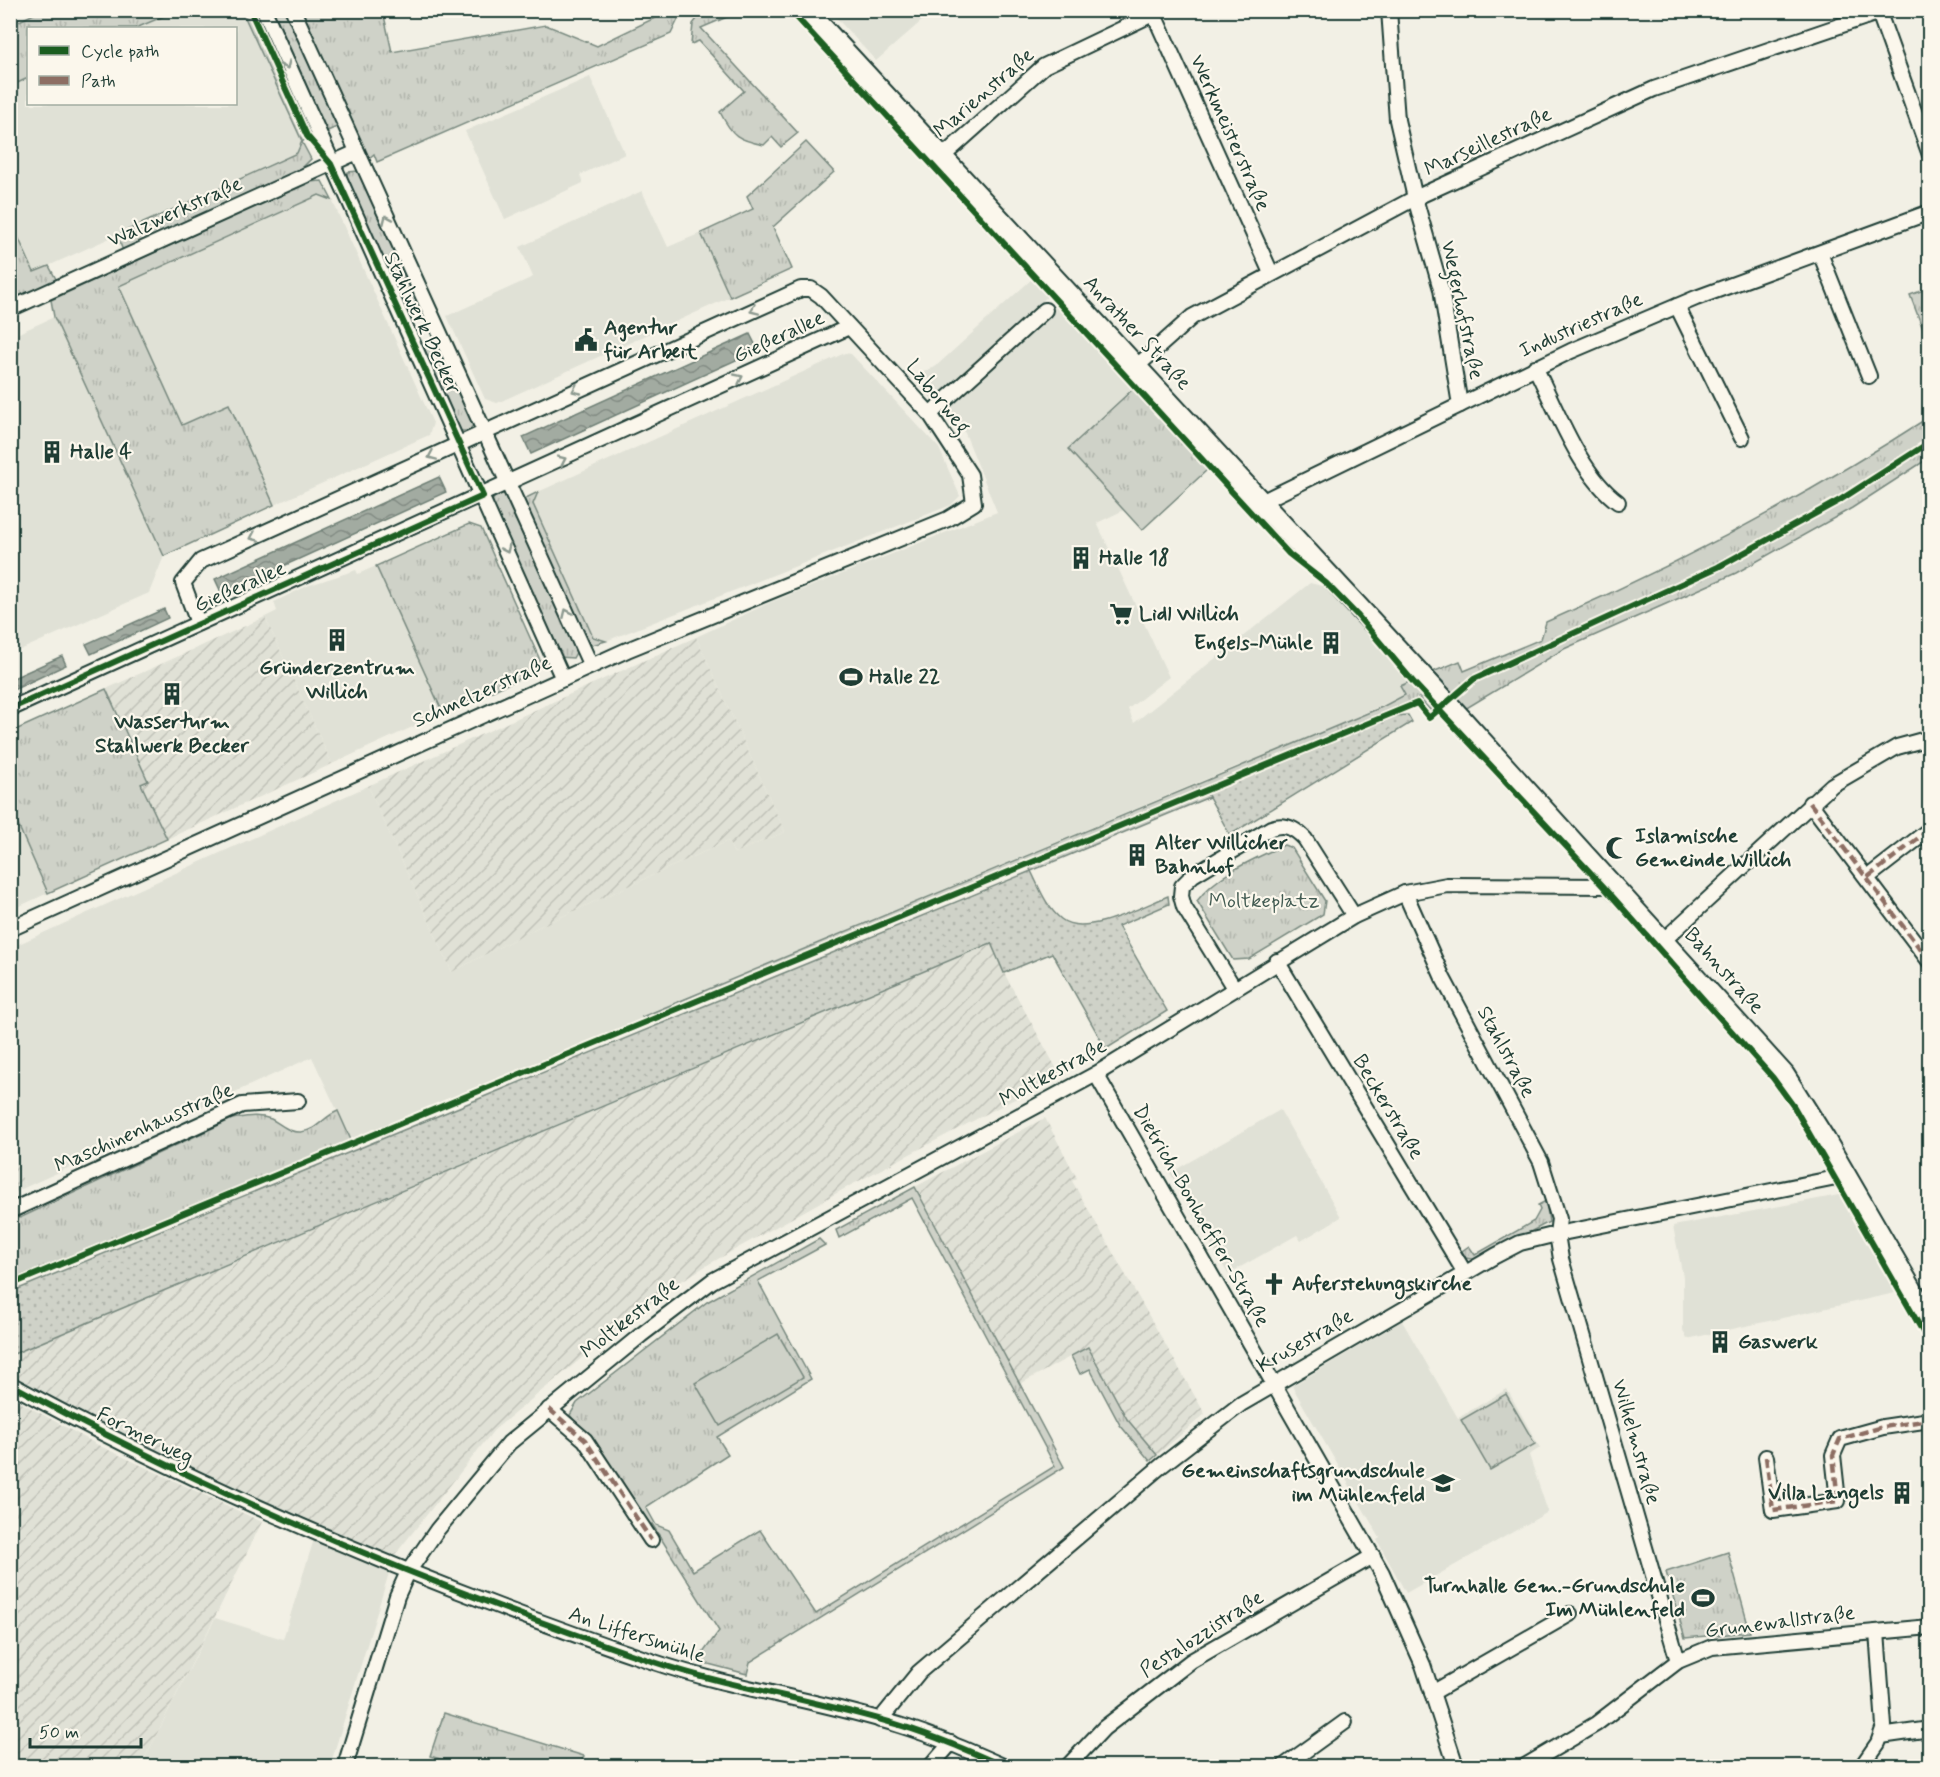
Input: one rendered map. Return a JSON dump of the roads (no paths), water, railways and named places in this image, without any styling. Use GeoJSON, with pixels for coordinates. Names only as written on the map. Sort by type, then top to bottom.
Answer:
{"type":"FeatureCollection","features":[{"type":"Feature","properties":{"kind":"street","name":"Stahlwerk Becker"},"geometry":{"type":"LineString","coordinates":[[264,10],[563,679]]}},
{"type":"Feature","properties":{"kind":"street","name":"Stahlwerk Becker"},"geometry":{"type":"LineString","coordinates":[[293,10],[591,666]]}},
{"type":"Feature","properties":{"kind":"street","name":"Anrather Straße"},"geometry":{"type":"LineString","coordinates":[[806,10],[1433,688]]}},
{"type":"Feature","properties":{"kind":"street","name":"Wegerhofstraße"},"geometry":{"type":"LineString","coordinates":[[1389,10],[1397,120],[1415,198],[1442,289],[1460,405]]}},
{"type":"Feature","properties":{"kind":"street","name":"Marseillestraße"},"geometry":{"type":"LineString","coordinates":[[1136,367],[1192,317],[1415,198],[1654,89],[1881,11]]}},
{"type":"Feature","properties":{"kind":"street"},"geometry":{"type":"LineString","coordinates":[[1881,11],[1929,155]]}},
{"type":"Feature","properties":{"kind":"street","name":"Marienstraße"},"geometry":{"type":"LineString","coordinates":[[941,158],[1044,66],[1153,12]]}},
{"type":"Feature","properties":{"kind":"street","name":"Werkmeisterstraße"},"geometry":{"type":"LineString","coordinates":[[1153,12],[1271,273]]}},
{"type":"Feature","properties":{"kind":"street","name":"Walzwerkstraße"},"geometry":{"type":"LineString","coordinates":[[10,309],[357,152]]}},
{"type":"Feature","properties":{"kind":"street","name":"Industriestraße"},"geometry":{"type":"LineString","coordinates":[[1261,502],[1535,367],[1677,306],[1929,212]]}},
{"type":"Feature","properties":{"kind":"street"},"geometry":{"type":"LineString","coordinates":[[1820,253],[1869,376]]}},
{"type":"Feature","properties":{"kind":"street","name":"Gießerallee"},"geometry":{"type":"LineString","coordinates":[[10,709],[483,496],[849,327],[818,293],[808,288],[798,290],[201,561],[183,583],[198,623]]}},
{"type":"Feature","properties":{"kind":"street"},"geometry":{"type":"LineString","coordinates":[[1677,306],[1742,438]]}},
{"type":"Feature","properties":{"kind":"street"},"geometry":{"type":"LineString","coordinates":[[930,414],[1045,310]]}},
{"type":"Feature","properties":{"kind":"street","name":"Laborweg"},"geometry":{"type":"LineString","coordinates":[[849,327],[930,414],[970,475],[974,503]]}},
{"type":"Feature","properties":{"kind":"street"},"geometry":{"type":"LineString","coordinates":[[1535,367],[1580,454],[1605,494],[1618,502]]}},
{"type":"Feature","properties":{"kind":"street","name":"Schmelzerstraße"},"geometry":{"type":"LineString","coordinates":[[10,929],[591,666],[948,519],[974,503]]}},
{"type":"Feature","properties":{"kind":"street","name":"Bahnstraße"},"geometry":{"type":"LineString","coordinates":[[1433,688],[1664,940],[1784,1075],[1846,1176],[1929,1321]]}},
{"type":"Feature","properties":{"kind":"street"},"geometry":{"type":"LineString","coordinates":[[1664,940],[1832,785],[1896,747],[1929,738]]}},
{"type":"Feature","properties":{"kind":"street"},"geometry":{"type":"LineString","coordinates":[[1810,803],[1868,877],[1929,962]]}},
{"type":"Feature","properties":{"kind":"street"},"geometry":{"type":"LineString","coordinates":[[1234,988],[1187,911],[1181,891],[1185,882],[1193,875],[1271,828],[1285,826],[1301,835],[1354,916]]}},
{"type":"Feature","properties":{"kind":"street"},"geometry":{"type":"LineString","coordinates":[[1868,877],[1929,829]]}},
{"type":"Feature","properties":{"kind":"street","name":"Moltkestraße"},"geometry":{"type":"LineString","coordinates":[[345,1767],[374,1666],[408,1572],[437,1530],[508,1443],[549,1408],[712,1281],[1096,1074],[1277,961],[1354,916],[1405,893],[1448,885],[1614,886]]}},
{"type":"Feature","properties":{"kind":"street","name":"Stahlstraße"},"geometry":{"type":"LineString","coordinates":[[1405,893],[1443,978],[1541,1162],[1560,1218],[1557,1234]]}},
{"type":"Feature","properties":{"kind":"street","name":"Beckerstraße"},"geometry":{"type":"LineString","coordinates":[[1277,961],[1465,1273]]}},
{"type":"Feature","properties":{"kind":"street","name":"Dietrich-Bonhoeffer-Straße"},"geometry":{"type":"LineString","coordinates":[[1096,1074],[1272,1384],[1373,1556],[1402,1614],[1432,1693],[1455,1767]]}},
{"type":"Feature","properties":{"kind":"street","name":"Maschinenhausstraße"},"geometry":{"type":"LineString","coordinates":[[10,1211],[242,1105],[298,1101]]}},
{"type":"Feature","properties":{"kind":"street","name":"Krusestraße"},"geometry":{"type":"LineString","coordinates":[[880,1720],[919,1672],[1161,1466],[1241,1404],[1465,1273],[1520,1244],[1557,1234],[1846,1176]]}},
{"type":"Feature","properties":{"kind":"street","name":"Wilhelmstraße"},"geometry":{"type":"LineString","coordinates":[[1557,1234],[1569,1285],[1678,1661]]}},
{"type":"Feature","properties":{"kind":"street","name":"Formerweg"},"geometry":{"type":"LineString","coordinates":[[10,1384],[120,1443],[268,1512]]}},
{"type":"Feature","properties":{"kind":"street"},"geometry":{"type":"LineString","coordinates":[[549,1408],[585,1440],[651,1540]]}},
{"type":"Feature","properties":{"kind":"street"},"geometry":{"type":"LineString","coordinates":[[1766,1457],[1773,1510],[1838,1501],[1833,1455],[1840,1439],[1883,1427],[1929,1420]]}},
{"type":"Feature","properties":{"kind":"street","name":"An Liffersmühle"},"geometry":{"type":"LineString","coordinates":[[268,1512],[408,1572],[657,1663],[880,1720],[951,1743],[1003,1767]]}},
{"type":"Feature","properties":{"kind":"street","name":"Pestalozzistraße"},"geometry":{"type":"LineString","coordinates":[[1068,1767],[1104,1728],[1191,1661],[1373,1556]]}},
{"type":"Feature","properties":{"kind":"street"},"geometry":{"type":"LineString","coordinates":[[1432,1693],[1570,1614]]}},
{"type":"Feature","properties":{"kind":"street","name":"Grunewallstraße"},"geometry":{"type":"LineString","coordinates":[[1525,1767],[1596,1724],[1678,1661],[1712,1647],[1929,1627]]}},
{"type":"Feature","properties":{"kind":"street"},"geometry":{"type":"LineString","coordinates":[[1862,1767],[1881,1736],[1885,1717],[1877,1632]]}},
{"type":"Feature","properties":{"kind":"street"},"geometry":{"type":"LineString","coordinates":[[1284,1767],[1345,1722]]}},
{"type":"Feature","properties":{"kind":"street"},"geometry":{"type":"LineString","coordinates":[[1881,1736],[1929,1729]]}},
{"type":"Feature","properties":{"kind":"street"},"geometry":{"type":"LineString","coordinates":[[931,1767],[951,1743]]}},
{"type":"Feature","properties":{"kind":"water"},"geometry":{"type":"Polygon","coordinates":[[[750,334],[758,350],[531,454],[523,437],[750,334]]]}},
{"type":"Feature","properties":{"kind":"water"},"geometry":{"type":"Polygon","coordinates":[[[439,477],[446,492],[222,594],[215,579],[439,477]]]}},
{"type":"Feature","properties":{"kind":"water"},"geometry":{"type":"Polygon","coordinates":[[[164,609],[168,618],[91,654],[86,644],[164,609]]]}},
{"type":"Feature","properties":{"kind":"water"},"geometry":{"type":"Polygon","coordinates":[[[62,656],[66,665],[11,691],[11,679],[62,656]]]}},
{"type":"Feature","properties":{"kind":"place","name":"Agentur für Arbeit"},"geometry":{"type":"Point","coordinates":[586,340]}},
{"type":"Feature","properties":{"kind":"place","name":"Halle 4"},"geometry":{"type":"Point","coordinates":[52,452]}},
{"type":"Feature","properties":{"kind":"place","name":"Halle 18"},"geometry":{"type":"Point","coordinates":[1081,558]}},
{"type":"Feature","properties":{"kind":"place","name":"Lidl Willich"},"geometry":{"type":"Point","coordinates":[1121,614]}},
{"type":"Feature","properties":{"kind":"place","name":"Gründerzentrum Willich"},"geometry":{"type":"Point","coordinates":[337,640]}},
{"type":"Feature","properties":{"kind":"place","name":"Engels-Mühle"},"geometry":{"type":"Point","coordinates":[1331,643]}},
{"type":"Feature","properties":{"kind":"place","name":"Halle 22"},"geometry":{"type":"Point","coordinates":[851,677]}},
{"type":"Feature","properties":{"kind":"place","name":"Wasserturm Stahlwerk Becker"},"geometry":{"type":"Point","coordinates":[172,694]}},
{"type":"Feature","properties":{"kind":"place","name":"Islamische Gemeinde Willich"},"geometry":{"type":"Point","coordinates":[1617,848]}},
{"type":"Feature","properties":{"kind":"place","name":"Alter Willicher Bahnhof"},"geometry":{"type":"Point","coordinates":[1137,855]}},
{"type":"Feature","properties":{"kind":"place","name":"Auferstehungskirche"},"geometry":{"type":"Point","coordinates":[1274,1284]}},
{"type":"Feature","properties":{"kind":"place","name":"Gaswerk"},"geometry":{"type":"Point","coordinates":[1720,1342]}},
{"type":"Feature","properties":{"kind":"place","name":"Gemeinschaftsgrundschule im Mühlenfeld"},"geometry":{"type":"Point","coordinates":[1443,1483]}},
{"type":"Feature","properties":{"kind":"place","name":"Villa Langels"},"geometry":{"type":"Point","coordinates":[1902,1493]}},
{"type":"Feature","properties":{"kind":"place","name":"Turnhalle Gem.-Grundschule Im Mühlenfeld"},"geometry":{"type":"Point","coordinates":[1703,1598]}},
{"type":"Feature","properties":{"kind":"park label","name":"Moltkeplatz"},"geometry":{"type":"Point","coordinates":[1264,901]}}]}
